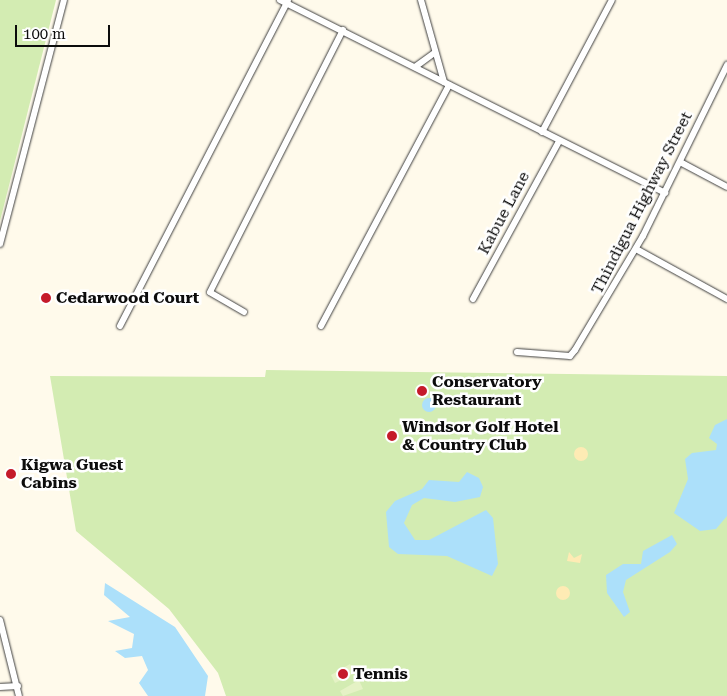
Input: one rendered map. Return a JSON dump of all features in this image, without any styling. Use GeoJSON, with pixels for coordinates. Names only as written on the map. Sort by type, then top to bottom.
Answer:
{"type":"FeatureCollection","features":[{"type":"Feature","properties":{"kind":"street"},"geometry":{"type":"LineString","coordinates":[[0,244],[64,0]]}},
{"type":"Feature","properties":{"kind":"street"},"geometry":{"type":"LineString","coordinates":[[421,0],[434,52],[447,83]]}},
{"type":"Feature","properties":{"kind":"street"},"geometry":{"type":"LineString","coordinates":[[542,132],[612,0]]}},
{"type":"Feature","properties":{"kind":"street"},"geometry":{"type":"LineString","coordinates":[[120,326],[285,1],[665,193]]}},
{"type":"Feature","properties":{"kind":"street"},"geometry":{"type":"LineString","coordinates":[[244,312],[210,292],[343,30]]}},
{"type":"Feature","properties":{"kind":"street"},"geometry":{"type":"LineString","coordinates":[[415,67],[434,52]]}},
{"type":"Feature","properties":{"kind":"street","name":"Thindigua Highway Street"},"geometry":{"type":"LineString","coordinates":[[517,352],[570,356],[575,350],[636,249],[726,68]]}},
{"type":"Feature","properties":{"kind":"street"},"geometry":{"type":"LineString","coordinates":[[321,326],[447,83]]}},
{"type":"Feature","properties":{"kind":"street","name":"Kabue Lane"},"geometry":{"type":"LineString","coordinates":[[473,299],[559,141]]}},
{"type":"Feature","properties":{"kind":"street"},"geometry":{"type":"LineString","coordinates":[[680,162],[727,187]]}},
{"type":"Feature","properties":{"kind":"street"},"geometry":{"type":"LineString","coordinates":[[636,249],[727,298]]}},
{"type":"Feature","properties":{"kind":"street"},"geometry":{"type":"LineString","coordinates":[[0,620],[19,696]]}},
{"type":"Feature","properties":{"kind":"street"},"geometry":{"type":"LineString","coordinates":[[1,689],[18,686]]}},
{"type":"Feature","properties":{"kind":"green space"},"geometry":{"type":"Polygon","coordinates":[[[0,0],[56,0],[0,221],[0,0]]]}},
{"type":"Feature","properties":{"kind":"green space"},"geometry":{"type":"Polygon","coordinates":[[[266,370],[727,376],[727,696],[226,696],[218,673],[169,609],[76,531],[50,376],[265,377],[266,370]]]}},
{"type":"Feature","properties":{"kind":"green space","name":"Tennis"},"geometry":{"type":"Polygon","coordinates":[[[350,664],[355,673],[335,683],[331,675],[350,664]]]}},
{"type":"Feature","properties":{"kind":"green space"},"geometry":{"type":"Polygon","coordinates":[[[359,680],[363,689],[343,696],[340,691],[359,680]]]}},
{"type":"Feature","properties":{"kind":"sand"},"geometry":{"type":"Polygon","coordinates":[[[581,447],[586,449],[588,454],[586,459],[581,461],[576,459],[574,454],[576,449],[581,447]]]}},
{"type":"Feature","properties":{"kind":"sand"},"geometry":{"type":"Polygon","coordinates":[[[569,552],[574,558],[582,554],[580,563],[567,561],[569,552]]]}},
{"type":"Feature","properties":{"kind":"sand"},"geometry":{"type":"Polygon","coordinates":[[[563,586],[568,588],[570,593],[568,598],[563,600],[558,598],[556,593],[558,588],[563,586]]]}},
{"type":"Feature","properties":{"kind":"water"},"geometry":{"type":"Polygon","coordinates":[[[426,398],[432,398],[436,405],[432,412],[426,412],[422,408],[422,402],[426,398]]]}},
{"type":"Feature","properties":{"kind":"water"},"geometry":{"type":"Polygon","coordinates":[[[727,419],[727,516],[716,529],[700,531],[674,513],[688,479],[685,459],[692,453],[716,450],[717,444],[709,438],[715,425],[727,419]]]}},
{"type":"Feature","properties":{"kind":"water"},"geometry":{"type":"Polygon","coordinates":[[[467,472],[479,478],[483,487],[480,497],[455,502],[424,498],[412,505],[404,523],[415,540],[429,540],[486,510],[493,518],[498,564],[492,576],[447,556],[398,554],[389,547],[386,512],[395,501],[422,489],[429,480],[459,482],[467,472]]]}},
{"type":"Feature","properties":{"kind":"water"},"geometry":{"type":"Polygon","coordinates":[[[672,535],[677,544],[670,552],[626,580],[623,592],[630,612],[624,617],[607,593],[606,575],[623,564],[641,564],[643,551],[672,535]]]}},
{"type":"Feature","properties":{"kind":"water"},"geometry":{"type":"Polygon","coordinates":[[[105,583],[175,627],[208,676],[205,696],[148,696],[139,683],[148,670],[142,656],[125,658],[115,651],[132,648],[134,634],[108,621],[130,617],[104,595],[105,583]]]}},
{"type":"Feature","properties":{"kind":"place","name":"Cedarwood Court"},"geometry":{"type":"Point","coordinates":[46,298]}},
{"type":"Feature","properties":{"kind":"place","name":"Conservatory Restaurant"},"geometry":{"type":"Point","coordinates":[422,391]}},
{"type":"Feature","properties":{"kind":"place","name":"Windsor Golf Hotel & Country Club"},"geometry":{"type":"Point","coordinates":[392,436]}},
{"type":"Feature","properties":{"kind":"place","name":"Kigwa Guest Cabins"},"geometry":{"type":"Point","coordinates":[11,474]}},
{"type":"Feature","properties":{"kind":"place","name":"Tennis"},"geometry":{"type":"Point","coordinates":[343,674]}}]}
